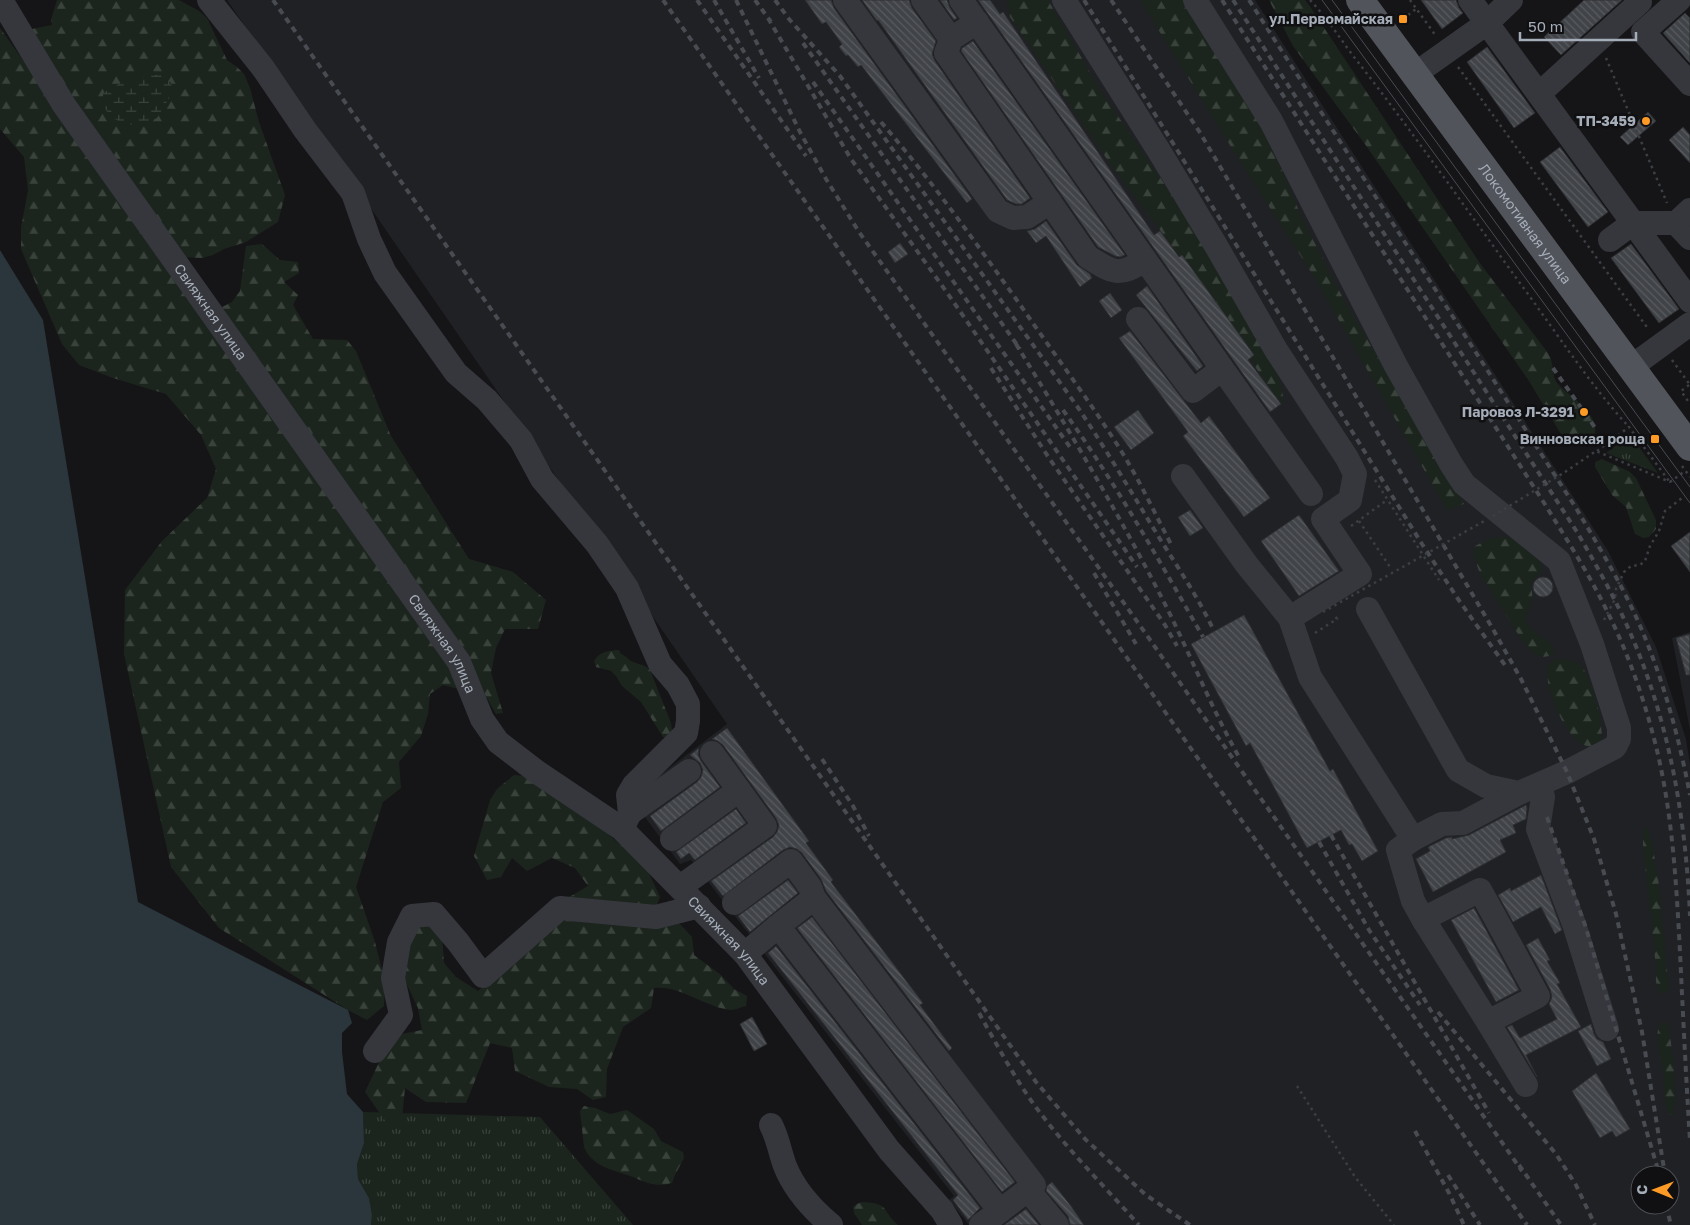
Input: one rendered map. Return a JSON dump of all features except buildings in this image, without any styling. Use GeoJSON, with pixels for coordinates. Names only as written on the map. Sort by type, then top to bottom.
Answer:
{"type":"FeatureCollection","features":[{"type":"Feature","properties":{"kind":"main road","name":"Локомотивная улица"},"geometry":{"type":"LineString","coordinates":[[1360,0],[1631,367],[1688,459]]}},
{"type":"Feature","properties":{"kind":"street","name":"Свияжная улица"},"geometry":{"type":"LineString","coordinates":[[1,0],[64,105],[459,662],[482,719],[498,742],[537,772],[626,821],[680,888],[745,954],[889,1150],[942,1210],[951,1225]]}},
{"type":"Feature","properties":{"kind":"street"},"geometry":{"type":"LineString","coordinates":[[209,0],[264,68],[305,130],[354,193],[369,239],[385,273],[456,373],[487,400],[521,440],[542,479],[597,544],[627,588],[660,664],[678,685],[688,704],[686,733],[634,784],[628,795],[626,821]]}},
{"type":"Feature","properties":{"kind":"street"},"geometry":{"type":"LineString","coordinates":[[845,0],[998,211],[1013,218],[1027,217],[1050,202]]}},
{"type":"Feature","properties":{"kind":"street"},"geometry":{"type":"LineString","coordinates":[[924,0],[951,39]]}},
{"type":"Feature","properties":{"kind":"street"},"geometry":{"type":"LineString","coordinates":[[961,0],[1311,494]]}},
{"type":"Feature","properties":{"kind":"street"},"geometry":{"type":"LineString","coordinates":[[1064,0],[1160,151],[1276,350],[1355,474],[1350,500],[1324,520],[1360,574],[1290,618]]}},
{"type":"Feature","properties":{"kind":"street"},"geometry":{"type":"LineString","coordinates":[[1195,0],[1271,121],[1396,366],[1451,464],[1464,484],[1559,561],[1592,644],[1619,728],[1619,739],[1615,747],[1463,823],[1442,824],[1413,839],[1398,850],[1413,902],[1526,1085]]}},
{"type":"Feature","properties":{"kind":"street"},"geometry":{"type":"LineString","coordinates":[[1470,0],[1690,301]]}},
{"type":"Feature","properties":{"kind":"street"},"geometry":{"type":"LineString","coordinates":[[1415,74],[1487,23],[1511,0]]}},
{"type":"Feature","properties":{"kind":"street"},"geometry":{"type":"LineString","coordinates":[[1679,0],[1643,32],[1690,84]]}},
{"type":"Feature","properties":{"kind":"street"},"geometry":{"type":"LineString","coordinates":[[1683,0],[1690,7]]}},
{"type":"Feature","properties":{"kind":"street"},"geometry":{"type":"LineString","coordinates":[[1539,94],[1643,1]]}},
{"type":"Feature","properties":{"kind":"street"},"geometry":{"type":"LineString","coordinates":[[977,22],[951,39],[946,53],[1088,257],[1100,265],[1117,272],[1129,270],[1145,260]]}},
{"type":"Feature","properties":{"kind":"street"},"geometry":{"type":"LineString","coordinates":[[1610,240],[1633,223],[1685,223]]}},
{"type":"Feature","properties":{"kind":"street"},"geometry":{"type":"LineString","coordinates":[[1138,319],[1193,391],[1222,369]]}},
{"type":"Feature","properties":{"kind":"street"},"geometry":{"type":"LineString","coordinates":[[1631,367],[1690,324]]}},
{"type":"Feature","properties":{"kind":"street"},"geometry":{"type":"LineString","coordinates":[[1183,476],[1247,565],[1290,618],[1310,676],[1413,839]]}},
{"type":"Feature","properties":{"kind":"street"},"geometry":{"type":"LineString","coordinates":[[1368,609],[1458,770],[1486,786],[1530,789],[1543,797],[1538,830],[1574,924],[1606,1029]]}},
{"type":"Feature","properties":{"kind":"street"},"geometry":{"type":"LineString","coordinates":[[680,888],[769,831],[712,753]]}},
{"type":"Feature","properties":{"kind":"street"},"geometry":{"type":"LineString","coordinates":[[626,821],[689,771]]}},
{"type":"Feature","properties":{"kind":"street"},"geometry":{"type":"LineString","coordinates":[[672,838],[739,790]]}},
{"type":"Feature","properties":{"kind":"street"},"geometry":{"type":"LineString","coordinates":[[734,903],[799,856],[814,898],[1034,1185],[981,1225]]}},
{"type":"Feature","properties":{"kind":"street"},"geometry":{"type":"LineString","coordinates":[[1423,918],[1480,890],[1538,996],[1488,1022]]}},
{"type":"Feature","properties":{"kind":"street"},"geometry":{"type":"LineString","coordinates":[[745,954],[814,898]]}},
{"type":"Feature","properties":{"kind":"street"},"geometry":{"type":"LineString","coordinates":[[375,1051],[401,1015],[392,978],[399,942],[412,916],[434,914],[483,976],[560,908],[656,917],[699,906]]}},
{"type":"Feature","properties":{"kind":"street"},"geometry":{"type":"LineString","coordinates":[[778,926],[1000,1211]]}},
{"type":"Feature","properties":{"kind":"street"},"geometry":{"type":"LineString","coordinates":[[771,1125],[785,1168],[813,1210],[831,1225]]}},
{"type":"Feature","properties":{"kind":"street"},"geometry":{"type":"LineString","coordinates":[[1028,1190],[1062,1222]]}},
{"type":"Feature","properties":{"kind":"path"},"geometry":{"type":"LineString","coordinates":[[1310,0],[1330,22],[1562,342],[1670,482]]}},
{"type":"Feature","properties":{"kind":"path"},"geometry":{"type":"LineString","coordinates":[[1410,0],[1690,385],[1680,392],[1690,404]]}},
{"type":"Feature","properties":{"kind":"path"},"geometry":{"type":"LineString","coordinates":[[1403,19],[1416,9]]}},
{"type":"Feature","properties":{"kind":"path"},"geometry":{"type":"LineString","coordinates":[[1599,39],[1624,103],[1685,223]]}},
{"type":"Feature","properties":{"kind":"path"},"geometry":{"type":"LineString","coordinates":[[1493,516],[1596,451],[1629,427]]}},
{"type":"Feature","properties":{"kind":"path"},"geometry":{"type":"LineString","coordinates":[[1596,451],[1670,482]]}},
{"type":"Feature","properties":{"kind":"path"},"geometry":{"type":"LineString","coordinates":[[1670,482],[1688,459]]}},
{"type":"Feature","properties":{"kind":"path"},"geometry":{"type":"LineString","coordinates":[[1373,478],[1439,580]]}},
{"type":"Feature","properties":{"kind":"path"},"geometry":{"type":"LineString","coordinates":[[1592,644],[1615,600],[1616,589],[1624,572],[1631,566],[1640,565],[1645,561],[1650,546],[1659,531],[1665,511],[1682,498]]}},
{"type":"Feature","properties":{"kind":"path"},"geometry":{"type":"LineString","coordinates":[[1336,537],[1388,500]]}},
{"type":"Feature","properties":{"kind":"path"},"geometry":{"type":"LineString","coordinates":[[1359,520],[1390,567]]}},
{"type":"Feature","properties":{"kind":"path"},"geometry":{"type":"LineString","coordinates":[[1323,612],[1486,520]]}},
{"type":"Feature","properties":{"kind":"path"},"geometry":{"type":"LineString","coordinates":[[1299,644],[1336,619],[1334,614]]}},
{"type":"Feature","properties":{"kind":"path"},"geometry":{"type":"LineString","coordinates":[[1297,1086],[1350,1170],[1394,1225]]}},
{"type":"Feature","properties":{"kind":"shaded area"},"geometry":{"type":"Polygon","coordinates":[[[227,0],[1255,0],[1608,551],[1656,647],[1686,739],[1690,764],[1690,1225],[969,1225],[949,1200],[954,1196],[691,860],[680,864],[644,816],[634,795],[727,724],[227,0]]]}},
{"type":"Feature","properties":{"kind":"shaded area"},"geometry":{"type":"Polygon","coordinates":[[[0,250],[43,320],[138,902],[348,1010],[352,1023],[342,1033],[342,1052],[347,1094],[363,1112],[364,1143],[357,1164],[358,1179],[369,1198],[372,1215],[371,1225],[0,1225],[0,250]]]}},
{"type":"Feature","properties":{"kind":"shaded area"},"geometry":{"type":"Polygon","coordinates":[[[1690,632],[1690,730],[1672,638],[1690,632]]]}},
{"type":"Feature","properties":{"kind":"green space"},"geometry":{"type":"Polygon","coordinates":[[[57,0],[179,0],[199,11],[207,18],[227,60],[244,74],[250,88],[259,122],[285,195],[278,222],[246,242],[224,249],[213,255],[202,258],[180,257],[29,35],[32,29],[52,25],[51,20],[57,0]]]}},
{"type":"Feature","properties":{"kind":"green space"},"geometry":{"type":"Polygon","coordinates":[[[1007,0],[1048,0],[1102,93],[1181,208],[1275,368],[1282,392],[1282,405],[1279,404],[1175,250],[1113,168],[1010,17],[1007,0]]]}},
{"type":"Feature","properties":{"kind":"green space"},"geometry":{"type":"Polygon","coordinates":[[[1140,0],[1185,0],[1261,119],[1301,216],[1345,302],[1464,504],[1447,510],[1316,280],[1140,0]]]}},
{"type":"Feature","properties":{"kind":"green space"},"geometry":{"type":"Polygon","coordinates":[[[1269,0],[1305,0],[1309,5],[1479,262],[1548,353],[1552,361],[1557,383],[1590,415],[1595,430],[1592,438],[1578,434],[1571,439],[1564,439],[1529,381],[1367,147],[1293,46],[1269,0]]]}},
{"type":"Feature","properties":{"kind":"green space"},"geometry":{"type":"Polygon","coordinates":[[[0,28],[466,682],[459,689],[443,685],[430,694],[428,714],[421,736],[399,762],[401,788],[383,802],[356,887],[375,942],[385,982],[384,1006],[367,1020],[348,1010],[219,928],[171,867],[124,654],[125,590],[162,541],[207,498],[216,469],[201,435],[166,394],[113,378],[79,365],[62,344],[21,249],[21,228],[28,190],[24,157],[0,129],[0,28]]]}},
{"type":"Feature","properties":{"kind":"green space"},"geometry":{"type":"Polygon","coordinates":[[[162,74],[171,83],[173,91],[157,118],[142,124],[128,125],[112,118],[103,106],[103,93],[128,79],[162,74]]]}},
{"type":"Feature","properties":{"kind":"green space"},"geometry":{"type":"Polygon","coordinates":[[[262,244],[280,260],[298,262],[299,273],[284,282],[298,295],[293,305],[313,339],[347,340],[356,351],[391,436],[469,559],[513,572],[546,600],[538,629],[505,629],[496,648],[491,673],[503,713],[496,714],[468,665],[220,308],[232,302],[240,291],[246,246],[262,244]]]}},
{"type":"Feature","properties":{"kind":"green space"},"geometry":{"type":"Polygon","coordinates":[[[1630,435],[1658,473],[1606,453],[1630,435]]]}},
{"type":"Feature","properties":{"kind":"green space"},"geometry":{"type":"Polygon","coordinates":[[[1602,459],[1630,472],[1636,478],[1656,520],[1656,529],[1649,537],[1643,538],[1635,534],[1626,507],[1612,495],[1595,467],[1595,462],[1602,459]]]}},
{"type":"Feature","properties":{"kind":"green space"},"geometry":{"type":"Polygon","coordinates":[[[1491,538],[1519,539],[1536,552],[1542,568],[1531,583],[1532,599],[1526,619],[1533,631],[1553,647],[1555,652],[1547,657],[1539,656],[1525,645],[1481,576],[1473,555],[1475,546],[1491,538]]]}},
{"type":"Feature","properties":{"kind":"green space"},"geometry":{"type":"Polygon","coordinates":[[[619,650],[621,654],[631,661],[650,670],[671,723],[672,730],[667,738],[663,737],[641,702],[622,686],[611,671],[596,667],[594,661],[599,655],[608,651],[619,650]]]}},
{"type":"Feature","properties":{"kind":"green space"},"geometry":{"type":"Polygon","coordinates":[[[1563,659],[1580,665],[1590,681],[1600,716],[1602,736],[1600,742],[1594,747],[1578,741],[1559,715],[1548,684],[1547,667],[1552,661],[1563,659]]]}},
{"type":"Feature","properties":{"kind":"green space"},"geometry":{"type":"Polygon","coordinates":[[[514,775],[536,777],[567,800],[645,865],[660,897],[656,907],[678,922],[692,937],[694,955],[721,975],[734,989],[747,996],[746,1006],[733,1010],[721,1008],[673,990],[654,988],[651,1008],[623,1027],[607,1069],[606,1097],[593,1100],[577,1089],[549,1087],[515,1071],[512,1048],[490,1043],[466,1103],[426,1102],[405,1088],[402,1119],[386,1122],[365,1092],[382,1056],[402,1034],[422,1030],[418,1008],[402,974],[403,955],[417,927],[430,921],[442,936],[444,963],[456,977],[478,991],[506,968],[542,913],[588,886],[575,868],[552,858],[527,871],[512,858],[501,877],[487,880],[474,856],[490,800],[497,789],[514,775]]]}},
{"type":"Feature","properties":{"kind":"green space"},"geometry":{"type":"Polygon","coordinates":[[[1646,827],[1652,843],[1660,892],[1669,988],[1665,994],[1659,992],[1656,982],[1643,846],[1643,831],[1646,827]]]}},
{"type":"Feature","properties":{"kind":"green space"},"geometry":{"type":"Polygon","coordinates":[[[1665,1021],[1669,1026],[1675,1084],[1675,1106],[1671,1115],[1668,1113],[1666,1105],[1665,1082],[1657,1036],[1661,1023],[1665,1021]]]}},
{"type":"Feature","properties":{"kind":"green space"},"geometry":{"type":"Polygon","coordinates":[[[584,1106],[610,1114],[627,1110],[654,1129],[661,1141],[683,1152],[684,1158],[672,1183],[659,1185],[647,1183],[606,1168],[591,1158],[584,1147],[580,1111],[584,1106]]]}},
{"type":"Feature","properties":{"kind":"green space"},"geometry":{"type":"Polygon","coordinates":[[[363,1112],[540,1117],[633,1225],[371,1225],[372,1215],[369,1198],[358,1179],[357,1164],[364,1143],[363,1112]]]}},
{"type":"Feature","properties":{"kind":"green space"},"geometry":{"type":"Polygon","coordinates":[[[862,1202],[881,1206],[898,1225],[862,1225],[854,1213],[853,1207],[862,1202]]]}},
{"type":"Feature","properties":{"kind":"tram line"},"geometry":{"type":"LineString","coordinates":[[1322,0],[1690,503]]}},
{"type":"Feature","properties":{"kind":"tram line"},"geometry":{"type":"LineString","coordinates":[[1332,0],[1690,487]]}},
{"type":"Feature","properties":{"kind":"railway"},"geometry":{"type":"LineString","coordinates":[[273,0],[1036,1082],[1085,1139],[1146,1195],[1190,1225]]}},
{"type":"Feature","properties":{"kind":"railway"},"geometry":{"type":"LineString","coordinates":[[663,0],[1527,1225]]}},
{"type":"Feature","properties":{"kind":"railway"},"geometry":{"type":"LineString","coordinates":[[697,0],[806,156]]}},
{"type":"Feature","properties":{"kind":"railway"},"geometry":{"type":"LineString","coordinates":[[714,0],[759,78]]}},
{"type":"Feature","properties":{"kind":"railway"},"geometry":{"type":"LineString","coordinates":[[736,0],[800,132],[859,232],[1146,634],[1271,813]]}},
{"type":"Feature","properties":{"kind":"railway"},"geometry":{"type":"LineString","coordinates":[[755,0],[771,22]]}},
{"type":"Feature","properties":{"kind":"railway"},"geometry":{"type":"LineString","coordinates":[[775,0],[789,19],[840,76],[1079,409],[1202,607],[1214,631]]}},
{"type":"Feature","properties":{"kind":"railway"},"geometry":{"type":"LineString","coordinates":[[1084,0],[1422,544],[1507,668]]}},
{"type":"Feature","properties":{"kind":"railway"},"geometry":{"type":"LineString","coordinates":[[1111,0],[1199,131],[1344,376],[1494,631],[1521,679],[1567,772],[1594,839],[1616,914],[1642,1032],[1663,1165]]}},
{"type":"Feature","properties":{"kind":"railway"},"geometry":{"type":"LineString","coordinates":[[1222,0],[1546,506],[1600,597],[1627,655],[1652,731],[1669,813],[1677,896],[1690,1141]]}},
{"type":"Feature","properties":{"kind":"railway"},"geometry":{"type":"LineString","coordinates":[[1233,0],[1577,532],[1629,629],[1648,677],[1667,744],[1685,846],[1690,916]]}},
{"type":"Feature","properties":{"kind":"railway"},"geometry":{"type":"LineString","coordinates":[[1249,0],[1576,508],[1610,567],[1634,612],[1657,669],[1676,731],[1690,795]]}},
{"type":"Feature","properties":{"kind":"railway"},"geometry":{"type":"LineString","coordinates":[[768,18],[851,159],[948,294],[1137,567]]}},
{"type":"Feature","properties":{"kind":"railway"},"geometry":{"type":"LineString","coordinates":[[803,43],[1020,349]]}},
{"type":"Feature","properties":{"kind":"railway"},"geometry":{"type":"LineString","coordinates":[[813,82],[1072,450]]}},
{"type":"Feature","properties":{"kind":"railway"},"geometry":{"type":"LineString","coordinates":[[881,122],[953,212],[1096,413],[1141,485],[1172,546]]}},
{"type":"Feature","properties":{"kind":"railway"},"geometry":{"type":"LineString","coordinates":[[1016,344],[1132,542],[1168,610],[1239,757]]}},
{"type":"Feature","properties":{"kind":"railway"},"geometry":{"type":"LineString","coordinates":[[991,368],[1047,455],[1165,625],[1177,646]]}},
{"type":"Feature","properties":{"kind":"railway"},"geometry":{"type":"LineString","coordinates":[[1553,368],[1596,429]]}},
{"type":"Feature","properties":{"kind":"railway"},"geometry":{"type":"LineString","coordinates":[[1063,410],[1119,493],[1203,637]]}},
{"type":"Feature","properties":{"kind":"railway"},"geometry":{"type":"LineString","coordinates":[[1094,573],[1136,644]]}},
{"type":"Feature","properties":{"kind":"railway"},"geometry":{"type":"LineString","coordinates":[[822,759],[853,806],[869,836]]}},
{"type":"Feature","properties":{"kind":"railway"},"geometry":{"type":"LineString","coordinates":[[1267,807],[1522,1171]]}},
{"type":"Feature","properties":{"kind":"railway"},"geometry":{"type":"LineString","coordinates":[[1547,817],[1586,928],[1657,1165]]}},
{"type":"Feature","properties":{"kind":"railway"},"geometry":{"type":"LineString","coordinates":[[1331,835],[1489,1113]]}},
{"type":"Feature","properties":{"kind":"railway"},"geometry":{"type":"LineString","coordinates":[[1319,842],[1369,930],[1420,1005]]}},
{"type":"Feature","properties":{"kind":"railway"},"geometry":{"type":"LineString","coordinates":[[1438,1012],[1556,1154],[1576,1185],[1595,1225]]}},
{"type":"Feature","properties":{"kind":"railway"},"geometry":{"type":"LineString","coordinates":[[979,1013],[1027,1095],[1047,1122],[1139,1225]]}},
{"type":"Feature","properties":{"kind":"railway"},"geometry":{"type":"LineString","coordinates":[[1415,1131],[1464,1225]]}},
{"type":"Feature","properties":{"kind":"railway"},"geometry":{"type":"LineString","coordinates":[[1519,1165],[1561,1225]]}},
{"type":"Feature","properties":{"kind":"railway"},"geometry":{"type":"LineString","coordinates":[[1448,1175],[1480,1225]]}},
{"type":"Feature","properties":{"kind":"railway"},"geometry":{"type":"LineString","coordinates":[[1668,1215],[1671,1225]]}},
{"type":"Feature","properties":{"kind":"place","name":"ул.Первомайская"},"geometry":{"type":"Point","coordinates":[1403,19]}},
{"type":"Feature","properties":{"kind":"place","name":"ТП-3459"},"geometry":{"type":"Point","coordinates":[1646,121]}},
{"type":"Feature","properties":{"kind":"place","name":"Паровоз Л-3291"},"geometry":{"type":"Point","coordinates":[1584,412]}},
{"type":"Feature","properties":{"kind":"place","name":"Винновская роща"},"geometry":{"type":"Point","coordinates":[1655,439]}}]}
